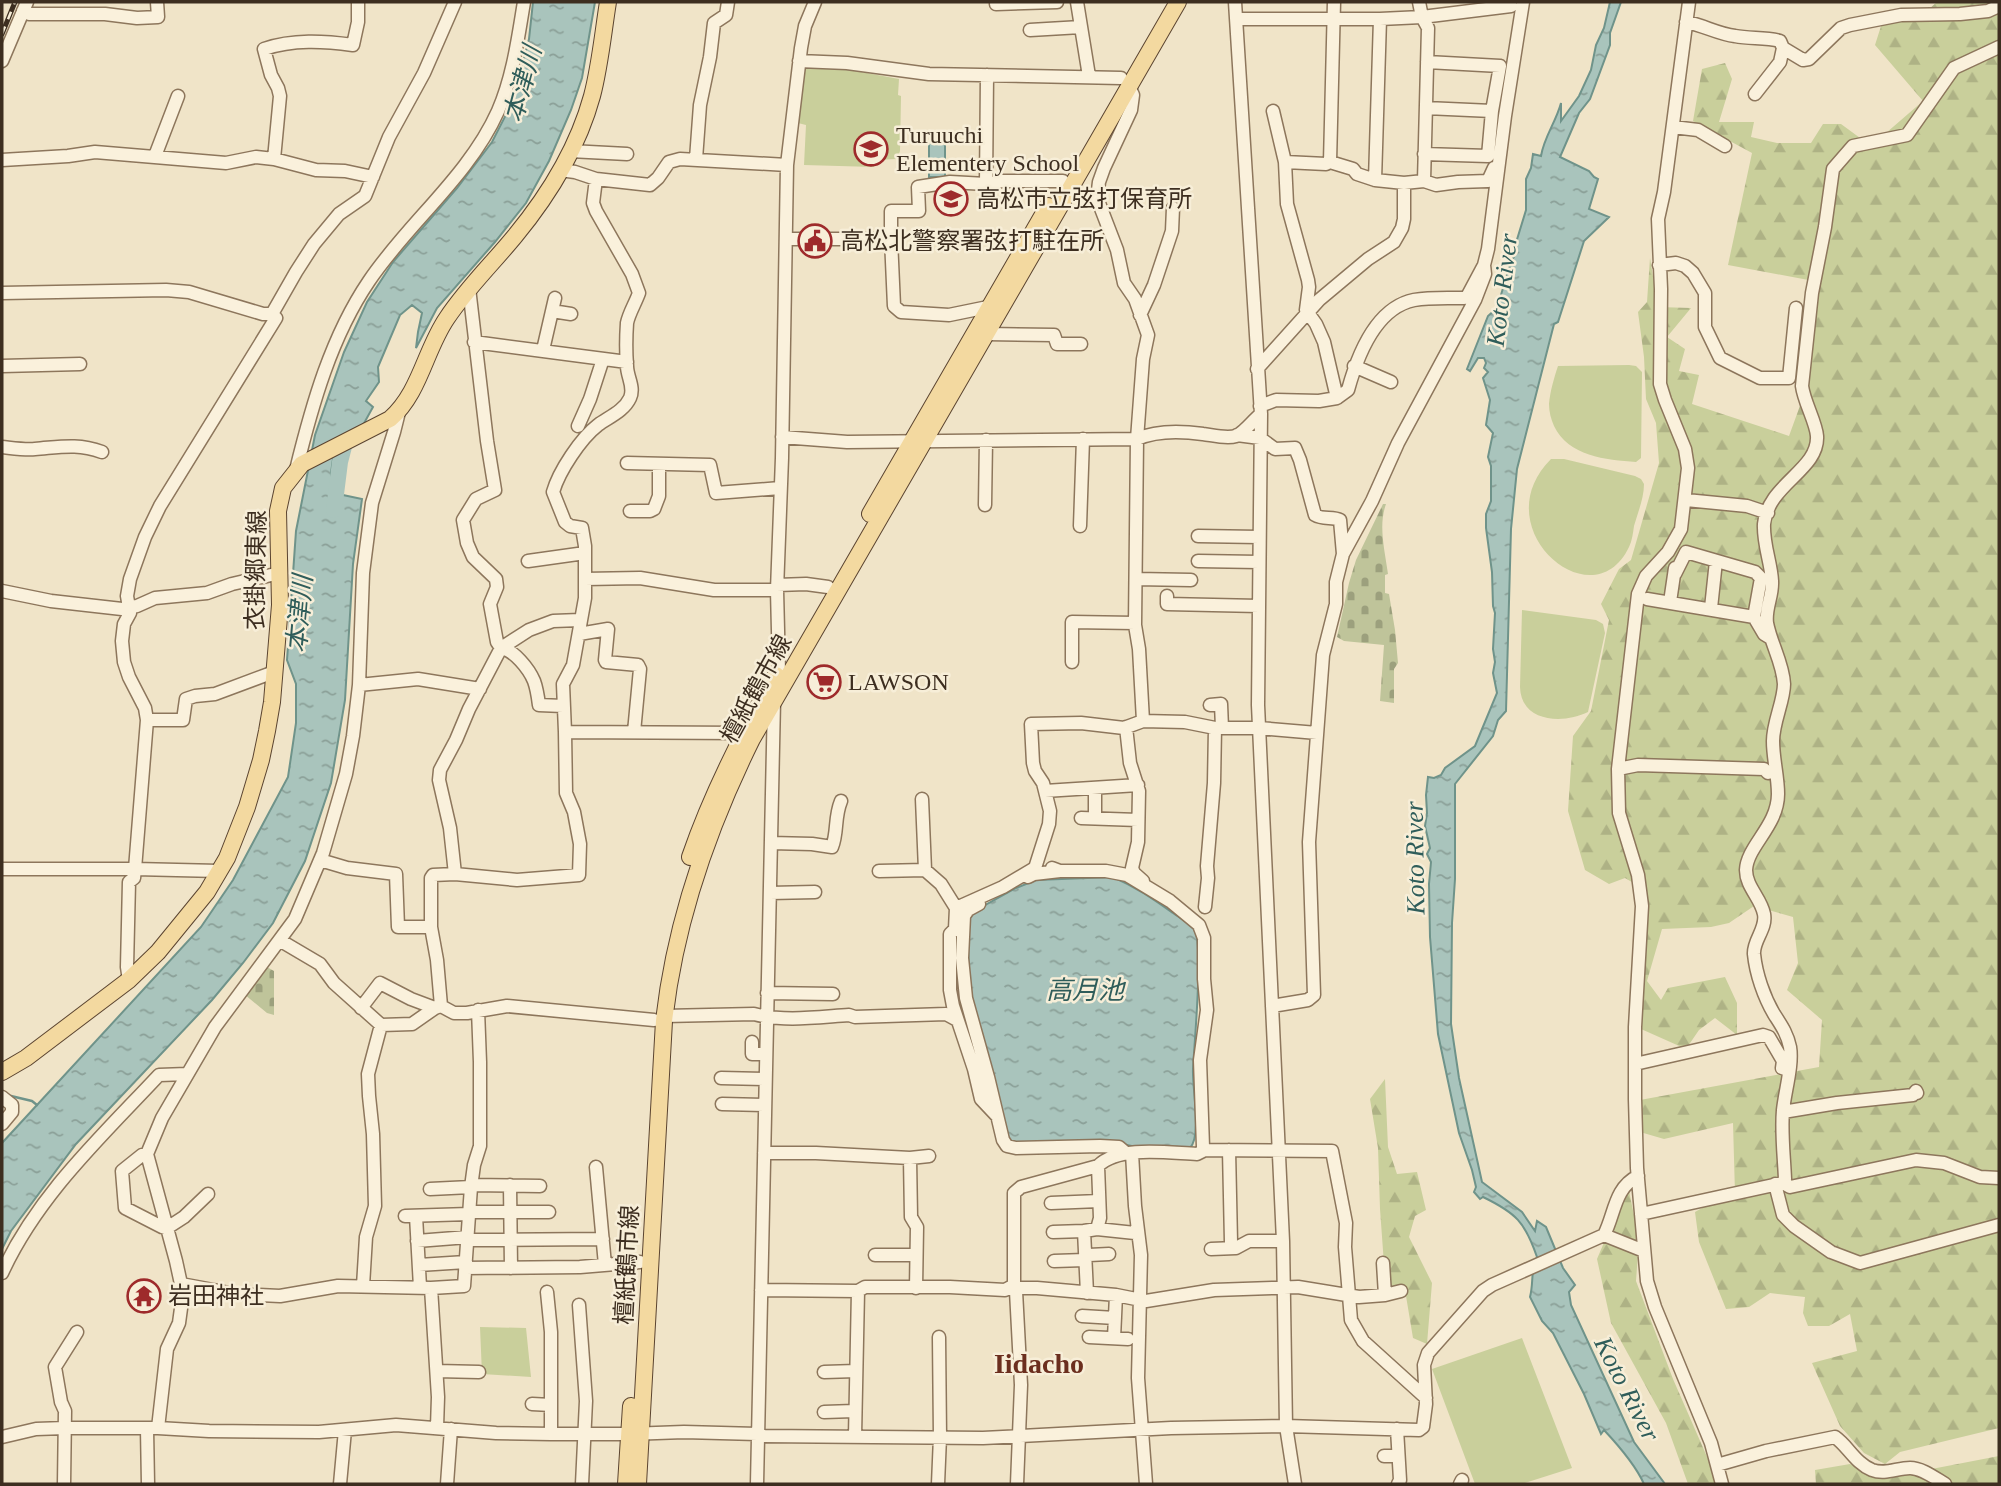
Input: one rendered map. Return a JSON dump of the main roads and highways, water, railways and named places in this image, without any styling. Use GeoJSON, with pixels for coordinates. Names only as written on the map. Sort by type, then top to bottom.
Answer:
{"type":"FeatureCollection","features":[{"type":"Feature","properties":{"kind":"main road","name":"衣掛郷東線"},"geometry":{"type":"LineString","coordinates":[[2,1072],[26,1058],[129,980],[158,952],[207,891],[227,858],[247,807],[267,732],[280,573],[278,511],[283,488],[299,467],[394,415],[419,377],[435,338],[469,288],[515,236],[538,205],[570,151],[592,96],[608,2]]}},
{"type":"Feature","properties":{"kind":"main road","name":"檀紙鶴市線"},"geometry":{"type":"LineString","coordinates":[[626,1484],[635,1434],[659,979],[685,872],[703,820],[743,733],[828,587],[987,334],[1166,2]]}},
{"type":"Feature","properties":{"kind":"main road","name":"檀紙鶴市線"},"geometry":{"type":"LineString","coordinates":[[638,1484],[635,1434],[640,1262],[659,1018],[695,873],[731,781],[988,307],[1063,181],[1178,2]]}},
{"type":"Feature","properties":{"kind":"water"},"geometry":{"type":"Polygon","coordinates":[[[533,2],[595,2],[582,78],[549,161],[526,203],[437,308],[416,348],[422,313],[412,305],[400,315],[378,367],[379,382],[366,401],[373,407],[347,454],[333,459],[331,473],[334,490],[362,499],[353,564],[345,700],[331,783],[305,861],[273,923],[243,963],[212,1000],[76,1144],[11,1231],[2,1249],[2,1143],[201,927],[233,880],[288,777],[296,723],[296,684],[287,660],[296,531],[315,435],[344,352],[367,302],[393,262],[457,188],[492,142],[513,101],[529,39],[533,2]]]}},
{"type":"Feature","properties":{"kind":"water"},"geometry":{"type":"Polygon","coordinates":[[[1610,2],[1621,2],[1610,33],[1610,45],[1590,99],[1579,113],[1560,157],[1589,171],[1598,179],[1589,209],[1609,217],[1584,241],[1558,322],[1554,324],[1517,469],[1511,529],[1506,711],[1498,720],[1493,736],[1455,784],[1451,1024],[1459,1078],[1482,1182],[1522,1212],[1535,1231],[1537,1221],[1546,1227],[1563,1268],[1575,1285],[1569,1292],[1571,1305],[1634,1442],[1665,1484],[1644,1484],[1615,1442],[1604,1430],[1601,1434],[1553,1333],[1542,1321],[1530,1297],[1537,1257],[1528,1235],[1518,1220],[1504,1208],[1483,1197],[1480,1199],[1474,1192],[1476,1187],[1459,1133],[1438,1034],[1430,937],[1431,862],[1427,854],[1430,848],[1425,826],[1428,777],[1441,775],[1445,768],[1475,746],[1497,693],[1493,673],[1495,613],[1486,528],[1486,514],[1491,501],[1491,466],[1488,457],[1493,433],[1486,425],[1490,400],[1483,378],[1488,372],[1484,368],[1484,358],[1478,358],[1470,371],[1467,369],[1488,316],[1497,308],[1516,253],[1515,246],[1526,210],[1526,179],[1533,154],[1541,156],[1561,103],[1561,121],[1579,96],[1591,70],[1610,2]]]}},
{"type":"Feature","properties":{"kind":"water"},"geometry":{"type":"Polygon","coordinates":[[[929,143],[945,144],[945,177],[929,177],[929,143]]]}},
{"type":"Feature","properties":{"kind":"water","name":"高月池"},"geometry":{"type":"Polygon","coordinates":[[[1113,877],[1144,893],[1187,923],[1194,929],[1197,938],[1194,1142],[1190,1148],[1141,1148],[1113,1142],[1008,1142],[970,999],[967,924],[971,913],[1036,880],[1113,877]]]}},
{"type":"Feature","properties":{"kind":"waterway","name":"本津川"},"geometry":{"type":"LineString","coordinates":[[334,510],[340,462],[347,435]]}},
{"type":"Feature","properties":{"kind":"waterway"},"geometry":{"type":"LineString","coordinates":[[11,1096],[32,1101],[37,1105]]}},
{"type":"Feature","properties":{"kind":"railway"},"geometry":{"type":"LineString","coordinates":[[2,34],[15,2]]}},
{"type":"Feature","properties":{"kind":"place","name":"Turuuchi Elementery School"},"geometry":{"type":"Point","coordinates":[871,149]}},
{"type":"Feature","properties":{"kind":"place","name":"高松市立弦打保育所"},"geometry":{"type":"Point","coordinates":[951,199]}},
{"type":"Feature","properties":{"kind":"place","name":"高松北警察署弦打駐在所"},"geometry":{"type":"Point","coordinates":[815,241]}},
{"type":"Feature","properties":{"kind":"place","name":"LAWSON"},"geometry":{"type":"Point","coordinates":[824,682]}},
{"type":"Feature","properties":{"kind":"place","name":"岩田神社"},"geometry":{"type":"Point","coordinates":[144,1296]}},
{"type":"Feature","properties":{"kind":"district","name":"Iidacho"},"geometry":{"type":"Point","coordinates":[1039,1363]}},
{"type":"Feature","properties":{"kind":"water label","name":"Koto River"},"geometry":{"type":"Point","coordinates":[1502,290]}},
{"type":"Feature","properties":{"kind":"water label","name":"Koto River"},"geometry":{"type":"Point","coordinates":[1415,858]}},
{"type":"Feature","properties":{"kind":"water label","name":"Koto River"},"geometry":{"type":"Point","coordinates":[1627,1389]}}]}
